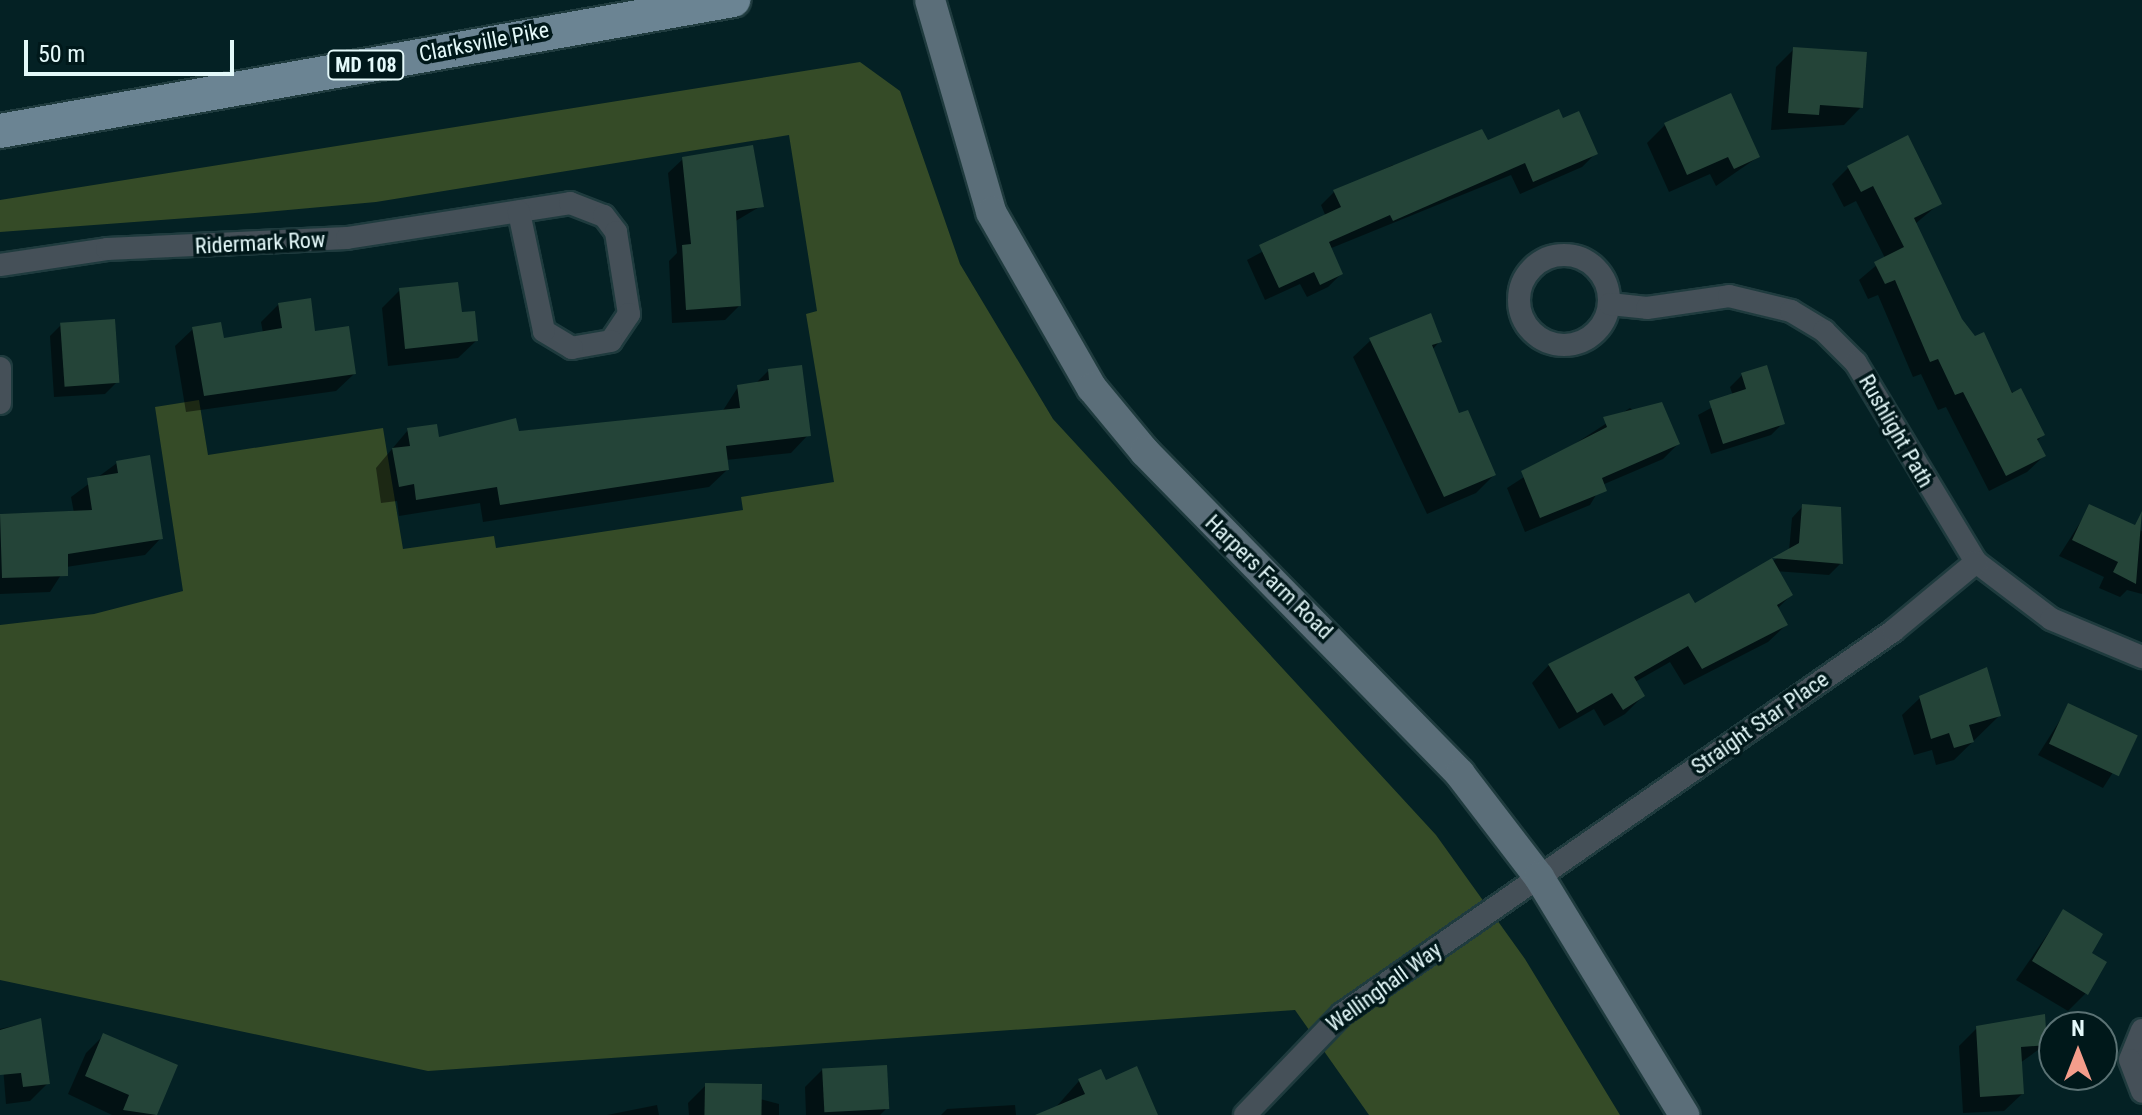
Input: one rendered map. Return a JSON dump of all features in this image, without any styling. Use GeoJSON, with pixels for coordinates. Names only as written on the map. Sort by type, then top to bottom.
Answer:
{"type":"FeatureCollection","features":[{"type":"Feature","properties":{"kind":"main road","name":"Clarksville Pike"},"geometry":{"type":"LineString","coordinates":[[0,131],[733,0]]}},
{"type":"Feature","properties":{"kind":"main road","name":"Harpers Farm Road"},"geometry":{"type":"LineString","coordinates":[[930,0],[991,212],[1092,388],[1219,529],[1411,716],[1539,877],[1684,1115]]}},
{"type":"Feature","properties":{"kind":"street","name":"Ridermark Row"},"geometry":{"type":"LineString","coordinates":[[0,265],[107,249],[347,238],[519,212],[590,207],[616,232],[629,314],[611,341],[572,348],[544,331],[519,212]]}},
{"type":"Feature","properties":{"kind":"street"},"geometry":{"type":"LineString","coordinates":[[1567,255],[1602,274],[1610,304],[1587,340],[1559,345],[1530,331],[1519,292],[1534,266],[1567,255]]}},
{"type":"Feature","properties":{"kind":"street","name":"Rushlight Path"},"geometry":{"type":"LineString","coordinates":[[1610,304],[1647,308],[1729,296],[1791,311],[1824,331],[1856,363],[1976,562],[2051,619],[2142,657]]}},
{"type":"Feature","properties":{"kind":"street"},"geometry":{"type":"LineString","coordinates":[[0,368],[0,403]]}},
{"type":"Feature","properties":{"kind":"street","name":"Straight Star Place"},"geometry":{"type":"LineString","coordinates":[[1539,877],[1893,631],[1976,562]]}},
{"type":"Feature","properties":{"kind":"street","name":"Wellinghall Way"},"geometry":{"type":"LineString","coordinates":[[1245,1115],[1342,1014],[1539,877]]}},
{"type":"Feature","properties":{"kind":"street"},"geometry":{"type":"LineString","coordinates":[[2142,1030],[2130,1060],[2142,1092]]}},
{"type":"Feature","properties":{"kind":"green space"},"geometry":{"type":"Polygon","coordinates":[[[860,62],[900,91],[960,264],[1053,419],[1436,835],[1525,959],[1620,1115],[1369,1115],[1295,1010],[428,1071],[0,980],[0,625],[94,614],[183,591],[155,407],[199,400],[208,455],[383,428],[403,549],[494,536],[496,548],[660,523],[743,510],[741,497],[834,482],[806,314],[817,311],[789,135],[376,202],[255,213],[0,232],[0,200],[860,62]]]}},
{"type":"Feature","properties":{"kind":"building"},"geometry":{"type":"Polygon","coordinates":[[[1793,47],[1867,52],[1863,108],[1820,105],[1819,115],[1788,113],[1793,47]]]}},
{"type":"Feature","properties":{"kind":"building"},"geometry":{"type":"Polygon","coordinates":[[[1731,93],[1760,157],[1734,169],[1728,157],[1687,175],[1664,123],[1731,93]]]}},
{"type":"Feature","properties":{"kind":"building"},"geometry":{"type":"Polygon","coordinates":[[[1559,109],[1563,118],[1579,111],[1598,154],[1533,182],[1525,163],[1393,221],[1390,215],[1329,242],[1343,274],[1320,285],[1314,272],[1279,288],[1259,245],[1341,207],[1333,190],[1482,129],[1488,140],[1559,109]]]}},
{"type":"Feature","properties":{"kind":"building"},"geometry":{"type":"Polygon","coordinates":[[[1908,135],[1942,204],[1914,218],[1962,319],[1975,336],[1984,332],[2012,393],[2021,388],[2045,435],[2037,439],[2046,456],[2006,476],[1963,392],[1955,395],[1938,359],[1930,362],[1895,280],[1885,284],[1874,262],[1904,247],[1873,186],[1861,192],[1847,166],[1908,135]]]}},
{"type":"Feature","properties":{"kind":"building"},"geometry":{"type":"Polygon","coordinates":[[[753,145],[764,207],[736,211],[741,306],[686,310],[682,245],[691,244],[682,157],[753,145]]]}},
{"type":"Feature","properties":{"kind":"building"},"geometry":{"type":"Polygon","coordinates":[[[458,282],[462,312],[475,311],[478,341],[405,349],[399,288],[458,282]]]}},
{"type":"Feature","properties":{"kind":"building"},"geometry":{"type":"Polygon","coordinates":[[[311,298],[315,331],[349,326],[356,374],[204,396],[192,327],[221,322],[224,338],[282,328],[278,303],[311,298]]]}},
{"type":"Feature","properties":{"kind":"building"},"geometry":{"type":"Polygon","coordinates":[[[1431,313],[1442,342],[1432,345],[1459,413],[1468,410],[1496,475],[1444,497],[1369,338],[1431,313]]]}},
{"type":"Feature","properties":{"kind":"building"},"geometry":{"type":"Polygon","coordinates":[[[115,319],[119,383],[65,387],[60,323],[115,319]]]}},
{"type":"Feature","properties":{"kind":"building"},"geometry":{"type":"Polygon","coordinates":[[[802,365],[811,436],[726,446],[729,470],[500,505],[497,487],[416,500],[414,484],[399,487],[392,448],[410,446],[407,428],[437,424],[439,437],[516,418],[519,431],[740,408],[737,385],[769,380],[768,369],[802,365]]]}},
{"type":"Feature","properties":{"kind":"building"},"geometry":{"type":"Polygon","coordinates":[[[1767,365],[1785,424],[1723,444],[1709,401],[1746,389],[1741,373],[1767,365]]]}},
{"type":"Feature","properties":{"kind":"building"},"geometry":{"type":"Polygon","coordinates":[[[1662,402],[1680,444],[1602,478],[1607,491],[1540,518],[1521,471],[1607,427],[1603,417],[1662,402]]]}},
{"type":"Feature","properties":{"kind":"building"},"geometry":{"type":"Polygon","coordinates":[[[150,455],[163,539],[68,554],[68,576],[2,578],[0,514],[92,510],[87,478],[118,473],[116,461],[150,455]]]}},
{"type":"Feature","properties":{"kind":"building"},"geometry":{"type":"Polygon","coordinates":[[[1802,504],[1841,507],[1843,564],[1772,558],[1799,543],[1802,504]]]}},
{"type":"Feature","properties":{"kind":"building"},"geometry":{"type":"Polygon","coordinates":[[[2089,504],[2135,525],[2142,511],[2136,584],[2113,572],[2118,562],[2072,540],[2089,504]]]}},
{"type":"Feature","properties":{"kind":"building"},"geometry":{"type":"Polygon","coordinates":[[[1772,558],[1793,595],[1777,605],[1788,625],[1702,669],[1688,646],[1634,677],[1645,696],[1623,710],[1612,693],[1577,713],[1548,664],[1689,593],[1695,603],[1772,558]]]}},
{"type":"Feature","properties":{"kind":"building"},"geometry":{"type":"Polygon","coordinates":[[[1987,667],[2001,716],[1969,725],[1974,742],[1954,748],[1949,733],[1931,739],[1919,696],[1987,667]]]}},
{"type":"Feature","properties":{"kind":"building"},"geometry":{"type":"Polygon","coordinates":[[[2068,703],[2138,736],[2119,776],[2049,744],[2068,703]]]}},
{"type":"Feature","properties":{"kind":"building"},"geometry":{"type":"Polygon","coordinates":[[[2063,909],[2103,934],[2092,953],[2107,962],[2088,995],[2032,961],[2063,909]]]}},
{"type":"Feature","properties":{"kind":"building"},"geometry":{"type":"Polygon","coordinates":[[[2038,1015],[2038,1046],[2021,1047],[2024,1094],[1980,1097],[1976,1026],[2038,1015]]]}},
{"type":"Feature","properties":{"kind":"building"},"geometry":{"type":"Polygon","coordinates":[[[41,1018],[50,1084],[23,1087],[21,1073],[0,1075],[0,1030],[41,1018]]]}},
{"type":"Feature","properties":{"kind":"building"},"geometry":{"type":"Polygon","coordinates":[[[103,1033],[178,1065],[157,1115],[123,1110],[129,1095],[85,1076],[103,1033]]]}},
{"type":"Feature","properties":{"kind":"building"},"geometry":{"type":"Polygon","coordinates":[[[887,1065],[889,1109],[824,1112],[822,1068],[887,1065]]]}},
{"type":"Feature","properties":{"kind":"building"},"geometry":{"type":"Polygon","coordinates":[[[1137,1066],[1158,1115],[1035,1115],[1085,1094],[1078,1079],[1101,1069],[1106,1080],[1137,1066]]]}},
{"type":"Feature","properties":{"kind":"building"},"geometry":{"type":"Polygon","coordinates":[[[705,1083],[762,1084],[761,1115],[704,1115],[705,1083]]]}}]}
